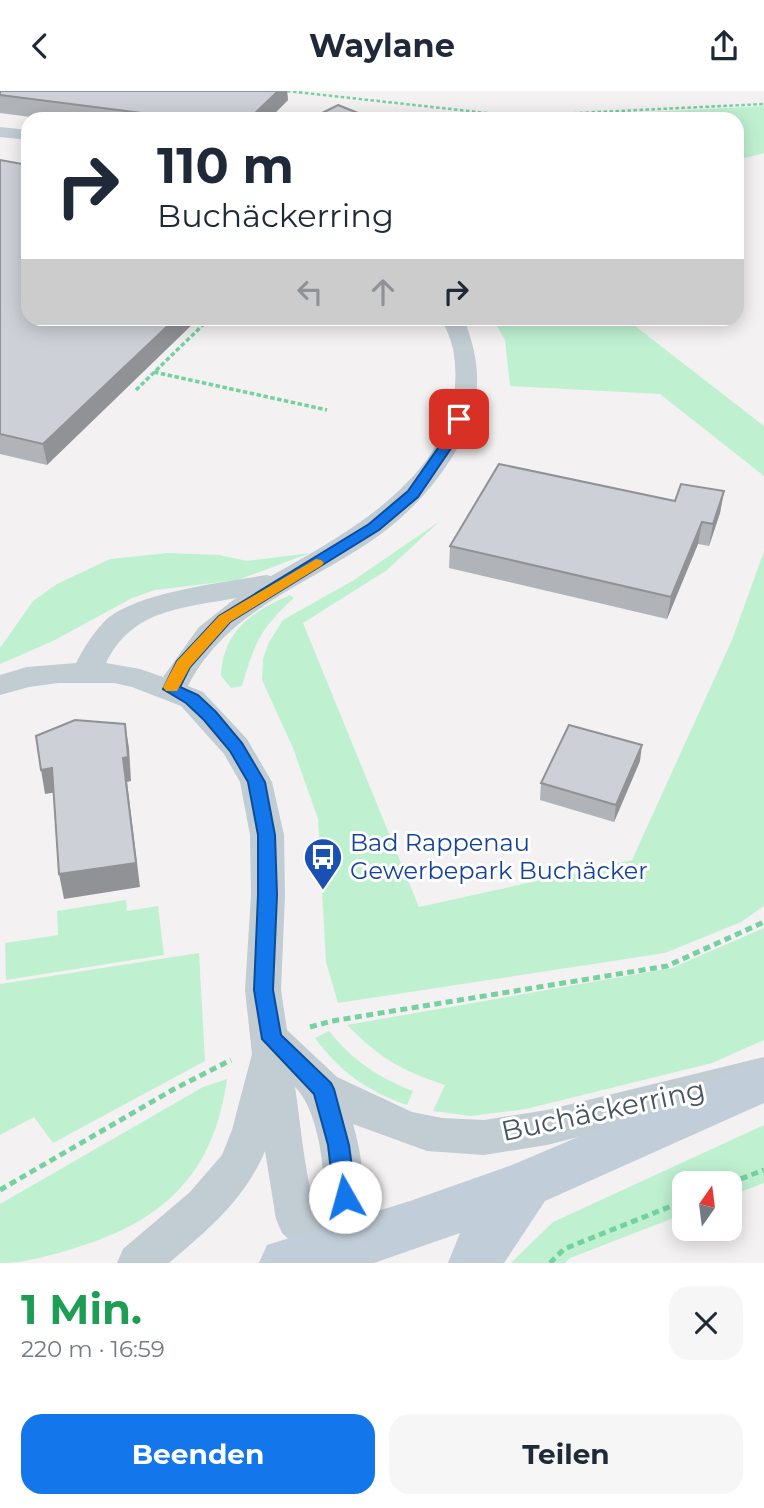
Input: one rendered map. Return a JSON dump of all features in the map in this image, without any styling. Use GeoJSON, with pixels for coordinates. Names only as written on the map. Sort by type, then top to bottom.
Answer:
{"type":"FeatureCollection","features":[{"type":"Feature","properties":{"kind":"main road"},"geometry":{"type":"LineString","coordinates":[[325,1260],[525,1186],[681,1119],[764,1079]]}},
{"type":"Feature","properties":{"kind":"main road"},"geometry":{"type":"LineString","coordinates":[[475,1263],[481,1248],[525,1186]]}},
{"type":"Feature","properties":{"kind":"street"},"geometry":{"type":"LineString","coordinates":[[0,131],[21,134]]}},
{"type":"Feature","properties":{"kind":"street"},"geometry":{"type":"LineString","coordinates":[[171,689],[183,664],[225,619],[374,527],[413,494],[453,435],[465,403],[467,365],[457,326]]}},
{"type":"Feature","properties":{"kind":"street"},"geometry":{"type":"LineString","coordinates":[[87,671],[98,649],[114,628],[135,613],[167,603],[290,577]]}},
{"type":"Feature","properties":{"kind":"street"},"geometry":{"type":"LineString","coordinates":[[0,685],[27,677],[87,671],[140,679],[171,689],[192,699],[210,716],[236,747],[256,782],[267,835],[268,895],[263,990],[272,1039],[288,1177],[297,1219],[325,1260]]}},
{"type":"Feature","properties":{"kind":"street"},"geometry":{"type":"LineString","coordinates":[[138,1263],[206,1203],[236,1169],[254,1124],[272,1039]]}},
{"type":"Feature","properties":{"kind":"street","name":"Buchäckerring"},"geometry":{"type":"LineString","coordinates":[[272,1039],[323,1089],[354,1106],[440,1136],[529,1132],[764,1073]]}},
{"type":"Feature","properties":{"kind":"street","name":"Buchäckerring"},"geometry":{"type":"LineString","coordinates":[[323,1089],[339,1145],[345,1197],[325,1260]]}},
{"type":"Feature","properties":{"kind":"path"},"geometry":{"type":"LineString","coordinates":[[287,91],[470,112]]}},
{"type":"Feature","properties":{"kind":"path"},"geometry":{"type":"LineString","coordinates":[[610,112],[764,104]]}},
{"type":"Feature","properties":{"kind":"path"},"geometry":{"type":"LineString","coordinates":[[135,390],[202,326]]}},
{"type":"Feature","properties":{"kind":"path"},"geometry":{"type":"LineString","coordinates":[[154,372],[327,409]]}},
{"type":"Feature","properties":{"kind":"path"},"geometry":{"type":"LineString","coordinates":[[0,1190],[174,1089],[272,1039],[332,1021],[667,966],[764,922]]}},
{"type":"Feature","properties":{"kind":"path"},"geometry":{"type":"LineString","coordinates":[[742,1178],[764,1170]]}},
{"type":"Feature","properties":{"kind":"path"},"geometry":{"type":"LineString","coordinates":[[550,1263],[564,1249],[672,1206]]}},
{"type":"Feature","properties":{"kind":"green space"},"geometry":{"type":"Polygon","coordinates":[[[764,106],[764,153],[744,158],[744,112],[653,112],[764,106]]]}},
{"type":"Feature","properties":{"kind":"green space"},"geometry":{"type":"Polygon","coordinates":[[[497,326],[635,326],[764,426],[764,476],[660,394],[510,386],[505,340],[497,326]]]}},
{"type":"Feature","properties":{"kind":"green space"},"geometry":{"type":"Polygon","coordinates":[[[440,521],[387,570],[303,623],[419,907],[632,860],[732,640],[764,551],[764,906],[741,922],[665,953],[338,1003],[326,962],[318,819],[293,748],[262,680],[263,659],[269,642],[283,620],[354,580],[440,521]]]}},
{"type":"Feature","properties":{"kind":"green space"},"geometry":{"type":"Polygon","coordinates":[[[168,553],[219,555],[247,561],[310,553],[238,580],[155,590],[132,598],[53,641],[0,664],[0,648],[33,601],[57,584],[110,559],[168,553]]]}},
{"type":"Feature","properties":{"kind":"green space"},"geometry":{"type":"Polygon","coordinates":[[[290,595],[294,598],[260,637],[242,686],[231,688],[221,676],[223,660],[233,635],[252,616],[290,595]]]}},
{"type":"Feature","properties":{"kind":"green space"},"geometry":{"type":"Polygon","coordinates":[[[126,900],[127,911],[158,906],[164,955],[6,980],[5,943],[58,935],[57,911],[126,900]]]}},
{"type":"Feature","properties":{"kind":"green space"},"geometry":{"type":"Polygon","coordinates":[[[764,928],[764,1040],[712,1063],[526,1109],[471,1116],[433,1111],[445,1085],[392,1062],[370,1047],[347,1025],[672,968],[764,928]]]}},
{"type":"Feature","properties":{"kind":"green space"},"geometry":{"type":"Polygon","coordinates":[[[199,953],[205,1061],[53,1143],[34,1117],[0,1135],[0,984],[199,953]]]}},
{"type":"Feature","properties":{"kind":"green space"},"geometry":{"type":"Polygon","coordinates":[[[329,1031],[347,1051],[367,1067],[413,1091],[407,1105],[367,1087],[334,1061],[315,1038],[329,1031]]]}},
{"type":"Feature","properties":{"kind":"green space"},"geometry":{"type":"Polygon","coordinates":[[[227,1079],[211,1141],[181,1188],[160,1206],[137,1222],[109,1236],[49,1256],[0,1263],[0,1204],[203,1087],[227,1079]]]}},
{"type":"Feature","properties":{"kind":"green space"},"geometry":{"type":"Polygon","coordinates":[[[764,1125],[764,1183],[742,1191],[742,1171],[672,1171],[672,1219],[570,1258],[565,1263],[511,1263],[553,1222],[764,1125]]]}},
{"type":"Feature","properties":{"kind":"building"},"geometry":{"type":"Polygon","coordinates":[[[0,91],[278,91],[256,112],[134,112],[0,95],[0,91]]]}},
{"type":"Feature","properties":{"kind":"building"},"geometry":{"type":"Polygon","coordinates":[[[338,105],[356,112],[324,112],[338,105]]]}},
{"type":"Feature","properties":{"kind":"building"},"geometry":{"type":"Polygon","coordinates":[[[0,160],[21,164],[21,326],[168,326],[43,444],[0,434],[0,160]]]}},
{"type":"Feature","properties":{"kind":"building"},"geometry":{"type":"Polygon","coordinates":[[[499,464],[675,501],[681,484],[724,491],[713,524],[702,522],[671,597],[450,546],[499,464]]]}},
{"type":"Feature","properties":{"kind":"building"},"geometry":{"type":"Polygon","coordinates":[[[75,720],[125,724],[128,757],[123,758],[136,863],[59,874],[52,768],[41,770],[36,736],[75,720]]]}},
{"type":"Feature","properties":{"kind":"building"},"geometry":{"type":"Polygon","coordinates":[[[569,725],[642,745],[616,805],[541,783],[569,725]]]}},
{"type":"Feature","properties":{"kind":"slow traffic"},"geometry":{"type":"LineString","coordinates":[[171,687],[183,664],[225,619],[316,563]]}},
{"type":"Feature","properties":{"kind":"place","name":"Bad Rappenau Gewerbepark Buchäcker"},"geometry":{"type":"Point","coordinates":[323,891]}},
{"type":"Feature","properties":{"kind":"route"},"geometry":{"type":"LineString","coordinates":[[345,1197],[339,1145],[323,1089],[272,1039],[263,990],[268,895],[267,835],[256,782],[236,747],[210,716],[192,699],[171,689],[183,664],[225,619],[374,527],[413,494],[453,435],[459,419]]}}]}
